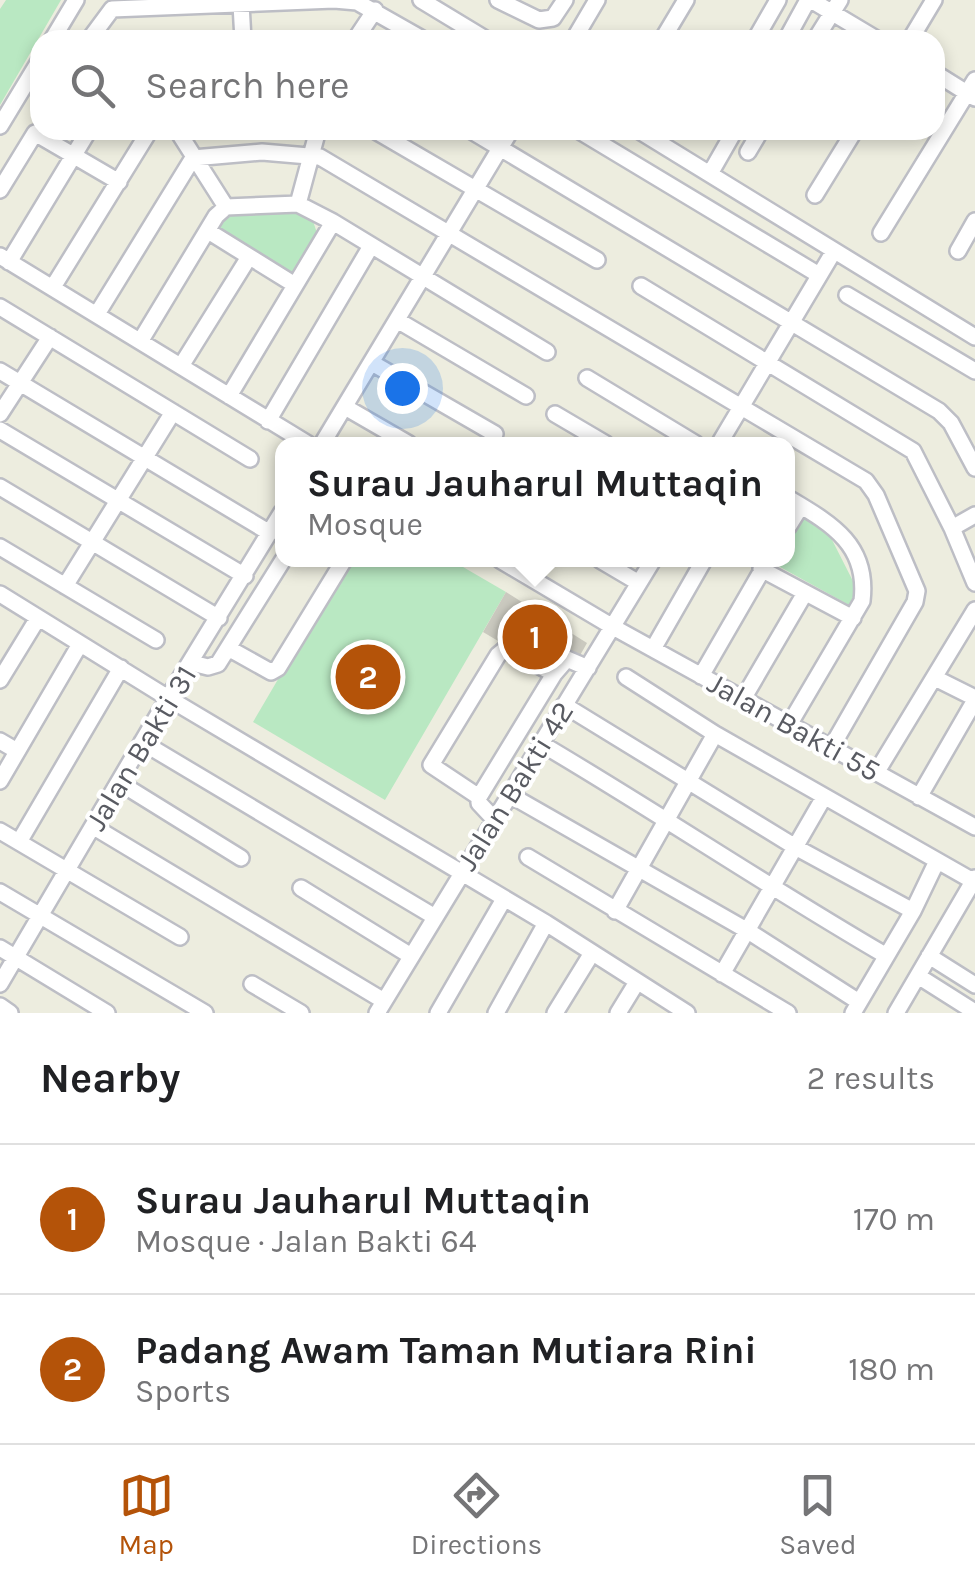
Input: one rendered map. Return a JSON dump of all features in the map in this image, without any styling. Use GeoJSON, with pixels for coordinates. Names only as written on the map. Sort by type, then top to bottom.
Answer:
{"type":"FeatureCollection","features":[{"type":"Feature","properties":{"kind":"street"},"geometry":{"type":"LineString","coordinates":[[58,30],[76,0]]}},
{"type":"Feature","properties":{"kind":"street"},"geometry":{"type":"LineString","coordinates":[[100,30],[112,9],[334,0],[357,2],[408,30]]}},
{"type":"Feature","properties":{"kind":"street"},"geometry":{"type":"LineString","coordinates":[[421,0],[470,30]]}},
{"type":"Feature","properties":{"kind":"street"},"geometry":{"type":"LineString","coordinates":[[498,0],[545,20],[554,18],[566,0]]}},
{"type":"Feature","properties":{"kind":"street"},"geometry":{"type":"LineString","coordinates":[[579,30],[597,0]]}},
{"type":"Feature","properties":{"kind":"street"},"geometry":{"type":"LineString","coordinates":[[668,30],[686,0]]}},
{"type":"Feature","properties":{"kind":"street"},"geometry":{"type":"LineString","coordinates":[[761,30],[778,0]]}},
{"type":"Feature","properties":{"kind":"street"},"geometry":{"type":"LineString","coordinates":[[792,30],[810,0],[836,6],[866,30]]}},
{"type":"Feature","properties":{"kind":"street"},"geometry":{"type":"LineString","coordinates":[[916,30],[934,0]]}},
{"type":"Feature","properties":{"kind":"street"},"geometry":{"type":"LineString","coordinates":[[241,4],[243,30]]}},
{"type":"Feature","properties":{"kind":"street"},"geometry":{"type":"LineString","coordinates":[[822,30],[836,6]]}},
{"type":"Feature","properties":{"kind":"street"},"geometry":{"type":"LineString","coordinates":[[362,30],[375,10]]}},
{"type":"Feature","properties":{"kind":"street"},"geometry":{"type":"LineString","coordinates":[[30,76],[3,120],[30,127]]}},
{"type":"Feature","properties":{"kind":"street"},"geometry":{"type":"LineString","coordinates":[[945,78],[972,90],[945,133]]}},
{"type":"Feature","properties":{"kind":"street"},"geometry":{"type":"LineString","coordinates":[[0,190],[31,140]]}},
{"type":"Feature","properties":{"kind":"street"},"geometry":{"type":"LineString","coordinates":[[53,140],[118,182]]}},
{"type":"Feature","properties":{"kind":"street"},"geometry":{"type":"LineString","coordinates":[[83,140],[5,259],[296,437]]}},
{"type":"Feature","properties":{"kind":"street"},"geometry":{"type":"LineString","coordinates":[[53,287],[144,140]]}},
{"type":"Feature","properties":{"kind":"street"},"geometry":{"type":"LineString","coordinates":[[183,140],[226,207]]}},
{"type":"Feature","properties":{"kind":"street"},"geometry":{"type":"LineString","coordinates":[[298,204],[315,140]]}},
{"type":"Feature","properties":{"kind":"street"},"geometry":{"type":"LineString","coordinates":[[391,140],[597,260]]}},
{"type":"Feature","properties":{"kind":"street"},"geometry":{"type":"LineString","coordinates":[[487,140],[939,410],[951,422],[975,468]]}},
{"type":"Feature","properties":{"kind":"street"},"geometry":{"type":"LineString","coordinates":[[326,437],[504,140]]}},
{"type":"Feature","properties":{"kind":"street"},"geometry":{"type":"LineString","coordinates":[[595,140],[819,275]]}},
{"type":"Feature","properties":{"kind":"street"},"geometry":{"type":"LineString","coordinates":[[655,140],[974,335]]}},
{"type":"Feature","properties":{"kind":"street"},"geometry":{"type":"LineString","coordinates":[[711,172],[729,140]]}},
{"type":"Feature","properties":{"kind":"street"},"geometry":{"type":"LineString","coordinates":[[748,152],[755,140]]}},
{"type":"Feature","properties":{"kind":"street"},"geometry":{"type":"LineString","coordinates":[[815,195],[849,140]]}},
{"type":"Feature","properties":{"kind":"street"},"geometry":{"type":"LineString","coordinates":[[882,233],[941,140]]}},
{"type":"Feature","properties":{"kind":"street"},"geometry":{"type":"LineString","coordinates":[[193,158],[262,152],[310,154],[450,232],[790,437]]}},
{"type":"Feature","properties":{"kind":"street"},"geometry":{"type":"LineString","coordinates":[[97,314],[193,158]]}},
{"type":"Feature","properties":{"kind":"street"},"geometry":{"type":"LineString","coordinates":[[226,207],[298,204],[547,352]]}},
{"type":"Feature","properties":{"kind":"street"},"geometry":{"type":"LineString","coordinates":[[141,340],[226,207]]}},
{"type":"Feature","properties":{"kind":"street"},"geometry":{"type":"LineString","coordinates":[[958,251],[975,221]]}},
{"type":"Feature","properties":{"kind":"street"},"geometry":{"type":"LineString","coordinates":[[229,396],[333,222]]}},
{"type":"Feature","properties":{"kind":"street"},"geometry":{"type":"LineString","coordinates":[[208,232],[295,285]]}},
{"type":"Feature","properties":{"kind":"street"},"geometry":{"type":"LineString","coordinates":[[268,421],[372,246]]}},
{"type":"Feature","properties":{"kind":"street"},"geometry":{"type":"LineString","coordinates":[[723,437],[834,250]]}},
{"type":"Feature","properties":{"kind":"street"},"geometry":{"type":"LineString","coordinates":[[181,366],[249,257]]}},
{"type":"Feature","properties":{"kind":"street"},"geometry":{"type":"LineString","coordinates":[[641,286],[913,451],[975,584]]}},
{"type":"Feature","properties":{"kind":"street"},"geometry":{"type":"LineString","coordinates":[[847,295],[975,371]]}},
{"type":"Feature","properties":{"kind":"street"},"geometry":{"type":"LineString","coordinates":[[0,307],[250,459]]}},
{"type":"Feature","properties":{"kind":"street"},"geometry":{"type":"LineString","coordinates":[[397,320],[526,396]]}},
{"type":"Feature","properties":{"kind":"street"},"geometry":{"type":"LineString","coordinates":[[0,414],[50,337]]}},
{"type":"Feature","properties":{"kind":"street"},"geometry":{"type":"LineString","coordinates":[[372,363],[495,434]]}},
{"type":"Feature","properties":{"kind":"street"},"geometry":{"type":"LineString","coordinates":[[0,371],[270,533]]}},
{"type":"Feature","properties":{"kind":"street"},"geometry":{"type":"LineString","coordinates":[[587,378],[684,437]]}},
{"type":"Feature","properties":{"kind":"street"},"geometry":{"type":"LineString","coordinates":[[345,407],[396,437]]}},
{"type":"Feature","properties":{"kind":"street"},"geometry":{"type":"LineString","coordinates":[[66,586],[174,412]]}},
{"type":"Feature","properties":{"kind":"street"},"geometry":{"type":"LineString","coordinates":[[554,414],[594,437]]}},
{"type":"Feature","properties":{"kind":"street"},"geometry":{"type":"LineString","coordinates":[[0,430],[244,576]]}},
{"type":"Feature","properties":{"kind":"street"},"geometry":{"type":"LineString","coordinates":[[795,440],[866,481],[876,494],[917,590],[916,602],[830,748]]}},
{"type":"Feature","properties":{"kind":"street"},"geometry":{"type":"LineString","coordinates":[[0,487],[219,618]]}},
{"type":"Feature","properties":{"kind":"street"},"geometry":{"type":"LineString","coordinates":[[790,725],[862,601],[865,581],[838,529],[795,503]]}},
{"type":"Feature","properties":{"kind":"street"},"geometry":{"type":"LineString","coordinates":[[952,528],[975,515]]}},
{"type":"Feature","properties":{"kind":"street","name":"Jalan Bakti 31"},"geometry":{"type":"LineString","coordinates":[[0,984],[275,524]]}},
{"type":"Feature","properties":{"kind":"street"},"geometry":{"type":"LineString","coordinates":[[0,546],[156,640]]}},
{"type":"Feature","properties":{"kind":"street"},"geometry":{"type":"LineString","coordinates":[[192,663],[208,667],[218,664],[278,567]]}},
{"type":"Feature","properties":{"kind":"street"},"geometry":{"type":"LineString","coordinates":[[228,648],[271,672],[278,668],[340,567]]}},
{"type":"Feature","properties":{"kind":"street","name":"Jalan Bakti 55"},"geometry":{"type":"LineString","coordinates":[[512,567],[830,748],[973,821]]}},
{"type":"Feature","properties":{"kind":"street"},"geometry":{"type":"LineString","coordinates":[[611,567],[639,584]]}},
{"type":"Feature","properties":{"kind":"street","name":"Jalan Bakti 42"},"geometry":{"type":"LineString","coordinates":[[381,1007],[649,567]]}},
{"type":"Feature","properties":{"kind":"street"},"geometry":{"type":"LineString","coordinates":[[653,649],[700,567]]}},
{"type":"Feature","properties":{"kind":"street"},"geometry":{"type":"LineString","coordinates":[[701,676],[762,567]]}},
{"type":"Feature","properties":{"kind":"street"},"geometry":{"type":"LineString","coordinates":[[768,567],[805,593],[852,618]]}},
{"type":"Feature","properties":{"kind":"street"},"geometry":{"type":"LineString","coordinates":[[743,699],[805,593]]}},
{"type":"Feature","properties":{"kind":"street"},"geometry":{"type":"LineString","coordinates":[[0,594],[546,924],[679,1011]]}},
{"type":"Feature","properties":{"kind":"street"},"geometry":{"type":"LineString","coordinates":[[876,773],[975,610]]}},
{"type":"Feature","properties":{"kind":"street"},"geometry":{"type":"LineString","coordinates":[[0,680],[38,618]]}},
{"type":"Feature","properties":{"kind":"street"},"geometry":{"type":"LineString","coordinates":[[0,781],[80,644]]}},
{"type":"Feature","properties":{"kind":"street"},"geometry":{"type":"LineString","coordinates":[[479,797],[431,764],[504,650],[554,674]]}},
{"type":"Feature","properties":{"kind":"street"},"geometry":{"type":"LineString","coordinates":[[494,819],[479,803],[479,797],[554,674],[568,659],[588,668]]}},
{"type":"Feature","properties":{"kind":"street"},"geometry":{"type":"LineString","coordinates":[[19,842],[121,668]]}},
{"type":"Feature","properties":{"kind":"street"},"geometry":{"type":"LineString","coordinates":[[626,678],[715,734],[974,880],[896,1013]]}},
{"type":"Feature","properties":{"kind":"street"},"geometry":{"type":"LineString","coordinates":[[919,796],[975,699],[936,678]]}},
{"type":"Feature","properties":{"kind":"street"},"geometry":{"type":"LineString","coordinates":[[564,706],[797,848],[913,912]]}},
{"type":"Feature","properties":{"kind":"street"},"geometry":{"type":"LineString","coordinates":[[615,912],[715,734]]}},
{"type":"Feature","properties":{"kind":"street"},"geometry":{"type":"LineString","coordinates":[[0,740],[18,752]]}},
{"type":"Feature","properties":{"kind":"street"},"geometry":{"type":"LineString","coordinates":[[142,742],[435,916]]}},
{"type":"Feature","properties":{"kind":"street"},"geometry":{"type":"LineString","coordinates":[[540,743],[668,818],[774,890],[885,955]]}},
{"type":"Feature","properties":{"kind":"street"},"geometry":{"type":"LineString","coordinates":[[120,784],[241,858]]}},
{"type":"Feature","properties":{"kind":"street"},"geometry":{"type":"LineString","coordinates":[[510,795],[748,932],[856,1008],[913,912],[937,861]]}},
{"type":"Feature","properties":{"kind":"street"},"geometry":{"type":"LineString","coordinates":[[722,974],[774,890],[824,797]]}},
{"type":"Feature","properties":{"kind":"street"},"geometry":{"type":"LineString","coordinates":[[94,827],[381,1007]]}},
{"type":"Feature","properties":{"kind":"street"},"geometry":{"type":"LineString","coordinates":[[0,831],[180,937]]}},
{"type":"Feature","properties":{"kind":"street"},"geometry":{"type":"LineString","coordinates":[[528,857],[788,1013]]}},
{"type":"Feature","properties":{"kind":"street"},"geometry":{"type":"LineString","coordinates":[[301,888],[412,956]]}},
{"type":"Feature","properties":{"kind":"street"},"geometry":{"type":"LineString","coordinates":[[0,892],[205,1013]]}},
{"type":"Feature","properties":{"kind":"street"},"geometry":{"type":"LineString","coordinates":[[438,1013],[504,899]]}},
{"type":"Feature","properties":{"kind":"street"},"geometry":{"type":"LineString","coordinates":[[496,1013],[546,924]]}},
{"type":"Feature","properties":{"kind":"street"},"geometry":{"type":"LineString","coordinates":[[0,948],[107,1013]]}},
{"type":"Feature","properties":{"kind":"street"},"geometry":{"type":"LineString","coordinates":[[556,1013],[592,953]]}},
{"type":"Feature","properties":{"kind":"street"},"geometry":{"type":"LineString","coordinates":[[929,956],[975,985]]}},
{"type":"Feature","properties":{"kind":"street"},"geometry":{"type":"LineString","coordinates":[[918,976],[975,1012]]}},
{"type":"Feature","properties":{"kind":"street"},"geometry":{"type":"LineString","coordinates":[[618,1013],[637,982]]}},
{"type":"Feature","properties":{"kind":"street"},"geometry":{"type":"LineString","coordinates":[[252,984],[300,1013]]}},
{"type":"Feature","properties":{"kind":"street"},"geometry":{"type":"LineString","coordinates":[[0,1006],[10,1013]]}},
{"type":"Feature","properties":{"kind":"green space"},"geometry":{"type":"Polygon","coordinates":[[[6,0],[61,0],[44,30],[30,30],[30,53],[0,105],[0,9],[6,0]]]}},
{"type":"Feature","properties":{"kind":"green space"},"geometry":{"type":"Polygon","coordinates":[[[300,213],[313,221],[317,233],[290,277],[216,231],[229,215],[300,213]]]}},
{"type":"Feature","properties":{"kind":"green space"},"geometry":{"type":"Polygon","coordinates":[[[802,512],[827,530],[857,589],[849,605],[780,567],[795,567],[795,524],[802,512]]]}},
{"type":"Feature","properties":{"kind":"green space"},"geometry":{"type":"Polygon","coordinates":[[[344,567],[463,567],[506,592],[385,800],[253,722],[344,567]]]}},
{"type":"Feature","properties":{"kind":"building"},"geometry":{"type":"Polygon","coordinates":[[[506,592],[587,643],[578,659],[563,652],[550,672],[483,632],[506,592]]]}},
{"type":"Feature","properties":{"kind":"place","name":"Surau Jauharul Muttaqin"},"geometry":{"type":"Point","coordinates":[535,637]}},
{"type":"Feature","properties":{"kind":"place","name":"Padang Awam Taman Mutiara Rini"},"geometry":{"type":"Point","coordinates":[368,677]}}]}
